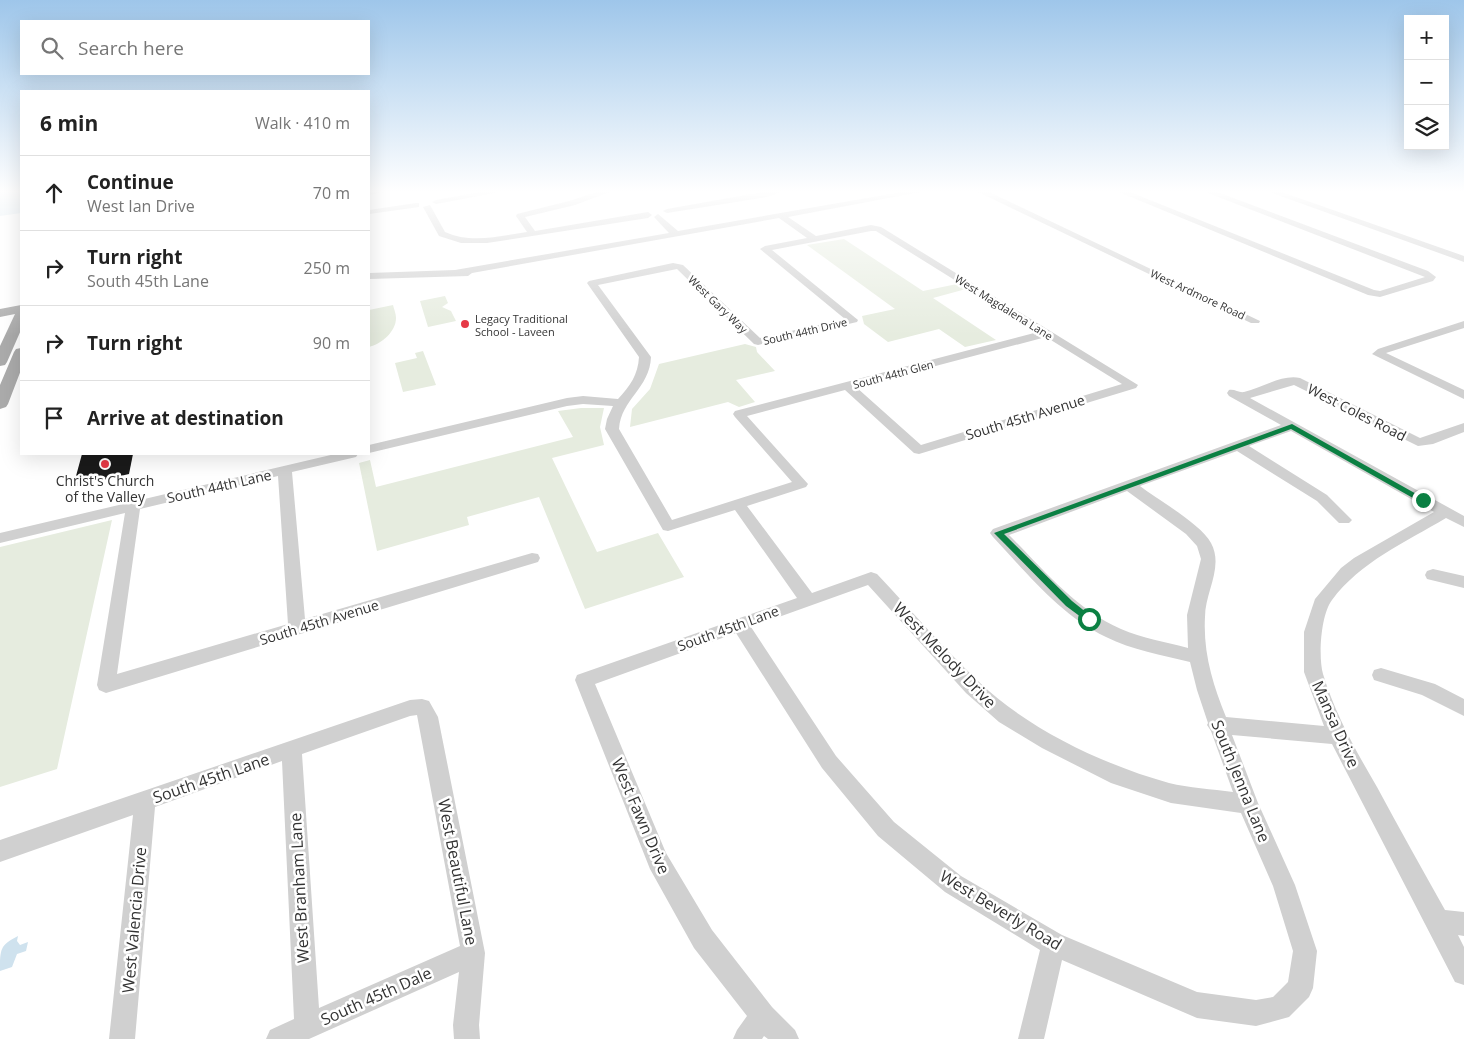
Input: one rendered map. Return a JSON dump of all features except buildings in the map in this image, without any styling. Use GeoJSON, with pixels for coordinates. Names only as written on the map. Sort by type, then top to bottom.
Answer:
{"type":"FeatureCollection","features":[{"type":"Feature","properties":{"kind":"main road"},"geometry":{"type":"LineString","coordinates":[[0,313],[20,310]]}},
{"type":"Feature","properties":{"kind":"main road"},"geometry":{"type":"LineString","coordinates":[[0,362],[20,316]]}},
{"type":"Feature","properties":{"kind":"main road"},"geometry":{"type":"LineString","coordinates":[[0,404],[20,354]]}},
{"type":"Feature","properties":{"kind":"street"},"geometry":{"type":"LineString","coordinates":[[454,238],[480,242],[503,238]]}},
{"type":"Feature","properties":{"kind":"street"},"geometry":{"type":"LineString","coordinates":[[370,276],[469,273],[656,238]]}},
{"type":"Feature","properties":{"kind":"street","name":"West Magdalena Lane"},"geometry":{"type":"LineString","coordinates":[[892,238],[1132,385]]}},
{"type":"Feature","properties":{"kind":"street","name":"West Ardmore Road"},"geometry":{"type":"LineString","coordinates":[[1080,238],[1254,321]]}},
{"type":"Feature","properties":{"kind":"street"},"geometry":{"type":"LineString","coordinates":[[1238,238],[1372,293],[1380,294],[1430,279],[1431,277],[1426,273],[1334,238]]}},
{"type":"Feature","properties":{"kind":"street"},"geometry":{"type":"LineString","coordinates":[[1406,238],[1464,259]]}},
{"type":"Feature","properties":{"kind":"street","name":"South 44th Drive"},"geometry":{"type":"LineString","coordinates":[[758,342],[853,320],[765,252],[765,249],[814,239]]}},
{"type":"Feature","properties":{"kind":"street","name":"West Gary Way"},"geometry":{"type":"LineString","coordinates":[[621,402],[644,374],[645,358],[592,283],[678,266],[758,342]]}},
{"type":"Feature","properties":{"kind":"street"},"geometry":{"type":"LineString","coordinates":[[1464,324],[1382,351],[1378,354],[1464,395]]}},
{"type":"Feature","properties":{"kind":"street","name":"South 44th Glen"},"geometry":{"type":"LineString","coordinates":[[738,504],[801,484],[739,414],[1047,333]]}},
{"type":"Feature","properties":{"kind":"street","name":"West Coles Road"},"geometry":{"type":"LineString","coordinates":[[1292,426],[1236,395],[1296,381],[1418,442],[1428,441],[1464,427]]}},
{"type":"Feature","properties":{"kind":"street","name":"South 45th Avenue"},"geometry":{"type":"LineString","coordinates":[[848,386],[918,450],[1132,385]]}},
{"type":"Feature","properties":{"kind":"street"},"geometry":{"type":"LineString","coordinates":[[370,449],[566,402],[583,400],[621,402],[611,420],[612,429],[668,526],[738,504],[808,600]]}},
{"type":"Feature","properties":{"kind":"street"},"geometry":{"type":"LineString","coordinates":[[1198,657],[1113,633],[1089,619],[1069,604],[998,533],[1292,426],[1464,522]]}},
{"type":"Feature","properties":{"kind":"street"},"geometry":{"type":"LineString","coordinates":[[1237,445],[1322,498],[1344,520]]}},
{"type":"Feature","properties":{"kind":"street","name":"South 44th Lane"},"geometry":{"type":"LineString","coordinates":[[0,538],[347,455]]}},
{"type":"Feature","properties":{"kind":"street"},"geometry":{"type":"LineString","coordinates":[[285,470],[297,628]]}},
{"type":"Feature","properties":{"kind":"street","name":"South Jenna Lane"},"geometry":{"type":"LineString","coordinates":[[1128,485],[1191,530],[1204,544],[1209,559],[1196,615],[1198,657],[1217,725],[1248,804],[1284,885],[1305,951],[1300,988],[1280,1008]]}},
{"type":"Feature","properties":{"kind":"street","name":"South 45th Avenue"},"geometry":{"type":"LineString","coordinates":[[133,506],[106,685],[532,558]]}},
{"type":"Feature","properties":{"kind":"street","name":"Mansa Drive"},"geometry":{"type":"LineString","coordinates":[[1445,512],[1360,562],[1347,572],[1323,599],[1314,632],[1313,672],[1338,736],[1438,921],[1464,974]]}},
{"type":"Feature","properties":{"kind":"street"},"geometry":{"type":"LineString","coordinates":[[1433,575],[1464,582]]}},
{"type":"Feature","properties":{"kind":"street","name":"South 45th Lane"},"geometry":{"type":"LineString","coordinates":[[584,680],[871,578]]}},
{"type":"Feature","properties":{"kind":"street","name":"West Melody Drive"},"geometry":{"type":"LineString","coordinates":[[871,578],[973,688],[1006,716],[1111,774],[1163,790],[1248,804]]}},
{"type":"Feature","properties":{"kind":"street","name":"West Beverly Road"},"geometry":{"type":"LineString","coordinates":[[740,624],[829,762],[886,829],[953,884],[1053,944],[1197,1005],[1256,1013],[1280,1008]]}},
{"type":"Feature","properties":{"kind":"street"},"geometry":{"type":"LineString","coordinates":[[1381,675],[1428,689],[1464,708]]}},
{"type":"Feature","properties":{"kind":"street","name":"West Fawn Drive"},"geometry":{"type":"LineString","coordinates":[[584,680],[658,861],[703,939],[763,1016],[786,1039]]}},
{"type":"Feature","properties":{"kind":"street","name":"South 45th Lane"},"geometry":{"type":"LineString","coordinates":[[0,851],[410,708],[422,707]]}},
{"type":"Feature","properties":{"kind":"street","name":"West Beautiful Lane"},"geometry":{"type":"LineString","coordinates":[[422,707],[428,717],[474,953],[466,1025],[467,1039]]}},
{"type":"Feature","properties":{"kind":"street"},"geometry":{"type":"LineString","coordinates":[[1217,725],[1338,736]]}},
{"type":"Feature","properties":{"kind":"street","name":"West Branham Lane"},"geometry":{"type":"LineString","coordinates":[[292,750],[307,1026]]}},
{"type":"Feature","properties":{"kind":"street","name":"West Valencia Drive"},"geometry":{"type":"LineString","coordinates":[[122,1039],[145,801]]}},
{"type":"Feature","properties":{"kind":"street"},"geometry":{"type":"LineString","coordinates":[[1438,921],[1464,924]]}},
{"type":"Feature","properties":{"kind":"street"},"geometry":{"type":"LineString","coordinates":[[1031,1039],[1053,944]]}},
{"type":"Feature","properties":{"kind":"street","name":"South 45th Dale"},"geometry":{"type":"LineString","coordinates":[[279,1039],[474,953]]}},
{"type":"Feature","properties":{"kind":"street"},"geometry":{"type":"LineString","coordinates":[[746,1039],[763,1016]]}},
{"type":"Feature","properties":{"kind":"shaded area"},"geometry":{"type":"Polygon","coordinates":[[[844,239],[923,291],[957,284],[966,289],[933,298],[996,340],[965,347],[939,329],[888,342],[864,324],[862,316],[895,309],[807,245],[844,239]]]}},
{"type":"Feature","properties":{"kind":"shaded area"},"geometry":{"type":"Polygon","coordinates":[[[445,296],[448,303],[442,307],[451,311],[456,321],[428,327],[420,301],[445,296]]]}},
{"type":"Feature","properties":{"kind":"shaded area"},"geometry":{"type":"Polygon","coordinates":[[[393,305],[396,318],[391,333],[383,340],[370,347],[370,310],[393,305]]]}},
{"type":"Feature","properties":{"kind":"shaded area"},"geometry":{"type":"Polygon","coordinates":[[[745,344],[756,347],[757,352],[775,371],[736,380],[755,402],[739,407],[728,402],[630,427],[632,409],[650,389],[659,364],[745,344]]]}},
{"type":"Feature","properties":{"kind":"shaded area"},"geometry":{"type":"Polygon","coordinates":[[[423,351],[436,385],[403,392],[395,363],[417,358],[415,353],[423,351]]]}},
{"type":"Feature","properties":{"kind":"shaded area"},"geometry":{"type":"Polygon","coordinates":[[[604,408],[600,427],[604,445],[552,458],[597,552],[658,533],[684,577],[585,609],[539,497],[467,517],[469,525],[377,551],[359,463],[370,460],[376,487],[573,437],[558,411],[604,408]]]}},
{"type":"Feature","properties":{"kind":"shaded area"},"geometry":{"type":"Polygon","coordinates":[[[112,520],[57,769],[0,787],[0,547],[112,520]]]}},
{"type":"Feature","properties":{"kind":"water"},"geometry":{"type":"Polygon","coordinates":[[[18,936],[17,941],[20,945],[28,942],[26,951],[17,954],[12,967],[0,971],[0,958],[4,945],[18,936]]]}},
{"type":"Feature","properties":{"kind":"place","name":"Legacy Traditional School - Laveen"},"geometry":{"type":"Point","coordinates":[465,324]}},
{"type":"Feature","properties":{"kind":"place","name":"Christ's Church of the Valley"},"geometry":{"type":"Point","coordinates":[105,464]}},
{"type":"Feature","properties":{"kind":"route"},"geometry":{"type":"LineString","coordinates":[[1089,619],[1069,604],[998,533],[1292,426],[1423,500]]}}]}
